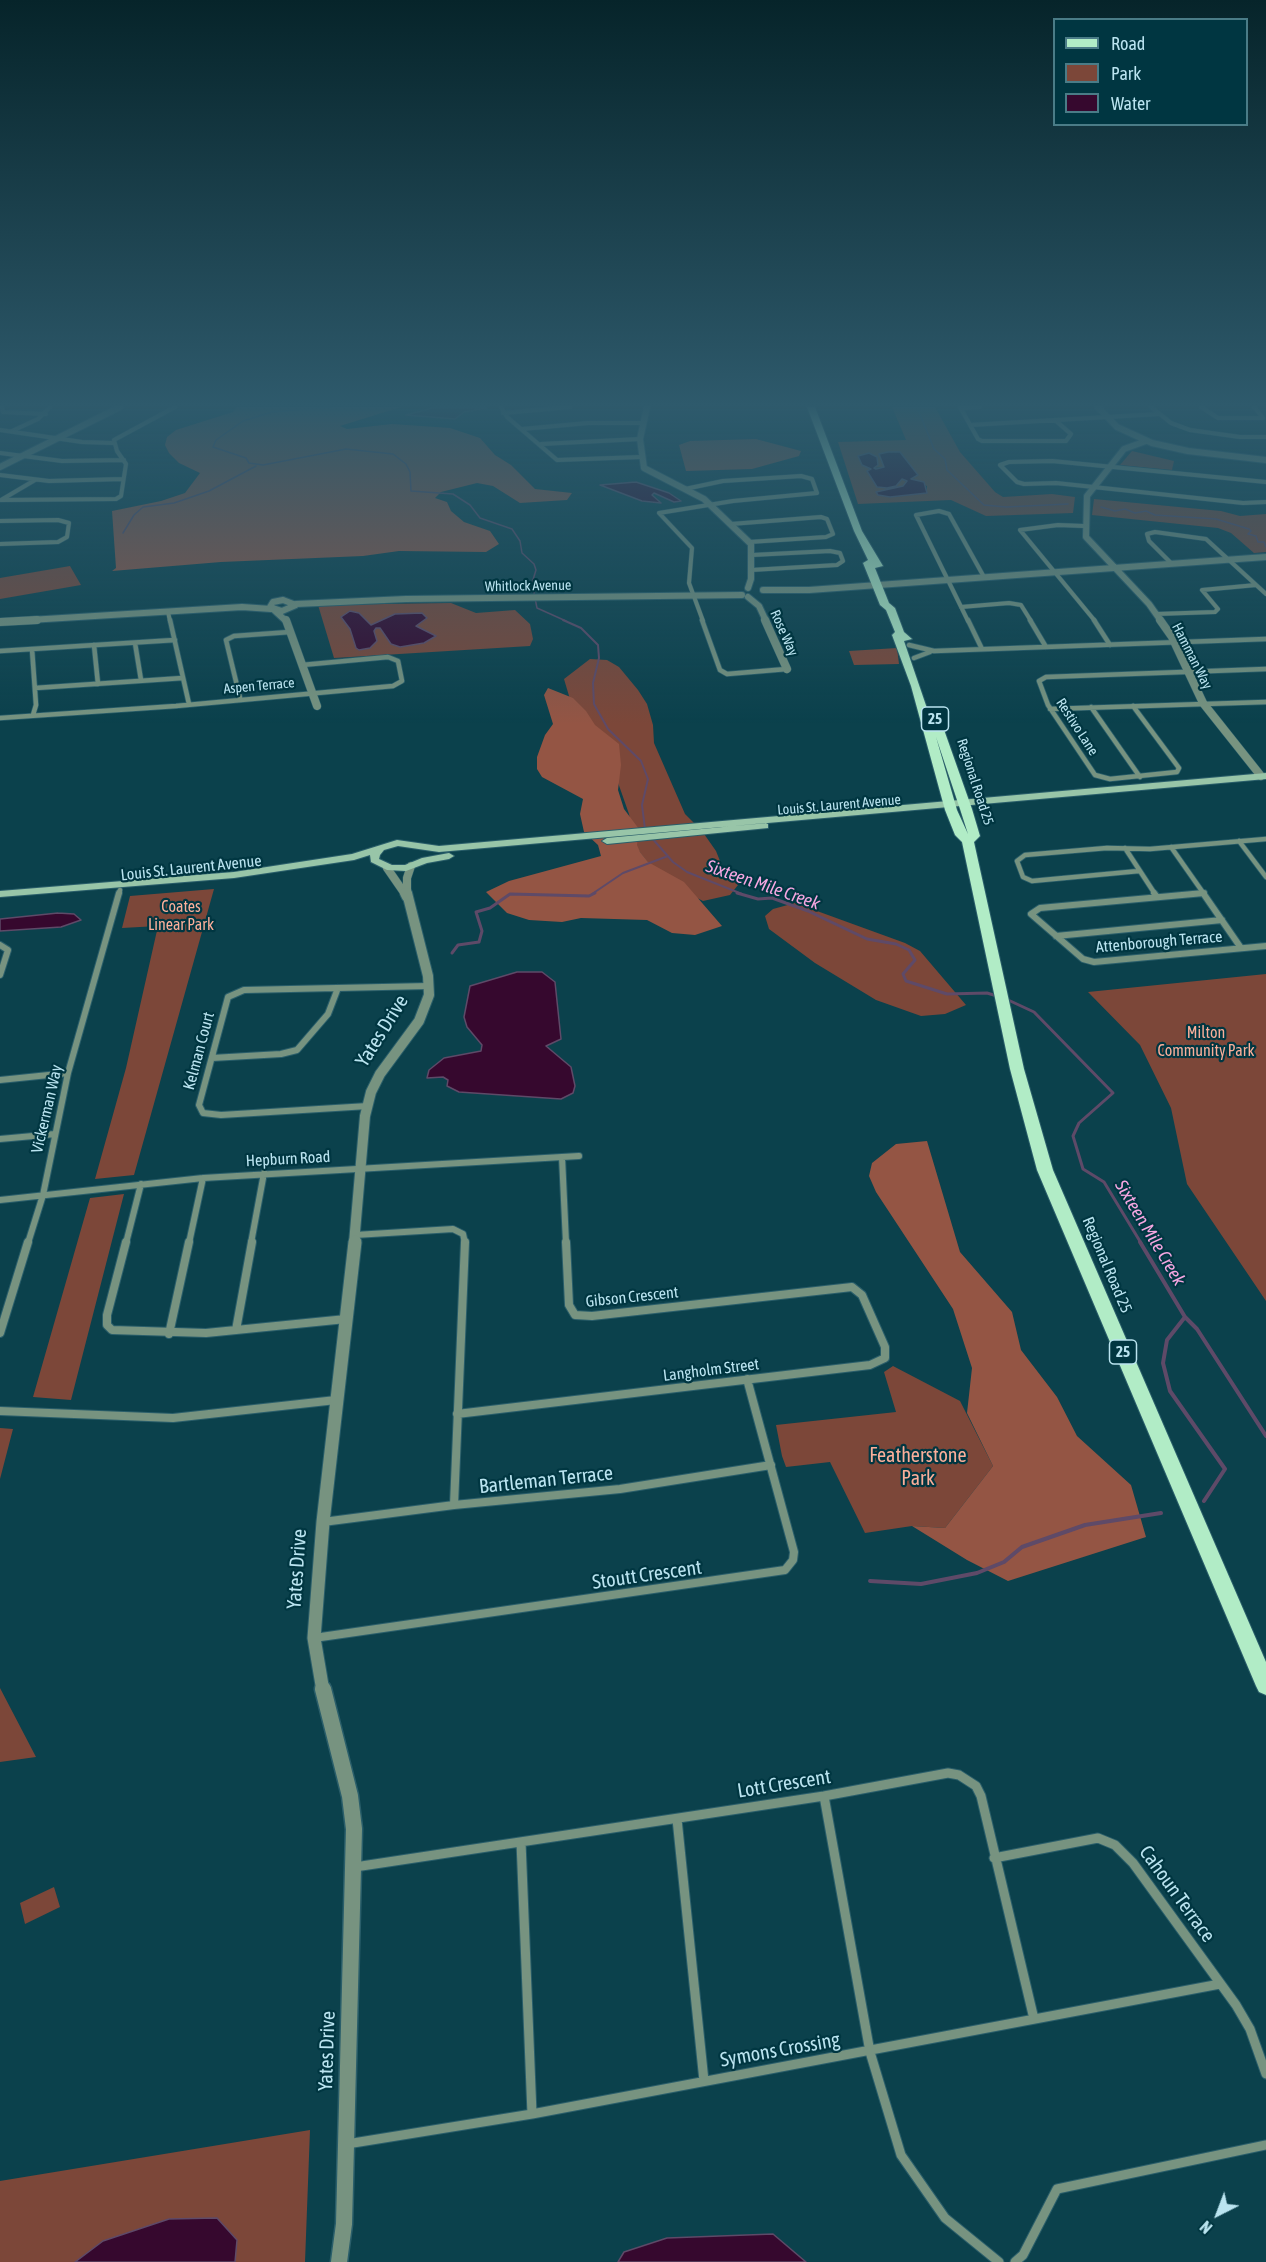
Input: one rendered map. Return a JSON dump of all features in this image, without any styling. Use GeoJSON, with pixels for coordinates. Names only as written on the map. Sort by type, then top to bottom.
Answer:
{"type":"FeatureCollection","features":[{"type":"Feature","properties":{"kind":"main road","name":"Regional Road 25"},"geometry":{"type":"LineString","coordinates":[[852,513],[873,561],[867,563],[881,584],[885,605],[890,608],[900,633],[906,636],[914,658],[974,836],[968,841]]}},
{"type":"Feature","properties":{"kind":"main road","name":"Regional Road 25"},"geometry":{"type":"LineString","coordinates":[[900,633],[897,635],[916,686],[950,807],[961,835],[968,841],[1004,1008],[1035,1138],[1045,1170],[1266,1686]]}},
{"type":"Feature","properties":{"kind":"main road","name":"Louis St. Laurent Avenue"},"geometry":{"type":"LineString","coordinates":[[0,901],[356,864],[386,868],[413,865],[434,858],[468,853],[740,820],[965,806],[1264,778]]}},
{"type":"Feature","properties":{"kind":"main road","name":"Louis St. Laurent Avenue"},"geometry":{"type":"LineString","coordinates":[[0,894],[234,874],[354,857],[397,843],[439,849],[750,828],[950,807]]}},
{"type":"Feature","properties":{"kind":"main road"},"geometry":{"type":"LineString","coordinates":[[413,865],[422,856],[420,849],[415,846]]}},
{"type":"Feature","properties":{"kind":"main road"},"geometry":{"type":"LineString","coordinates":[[381,848],[374,857],[376,863],[386,868]]}},
{"type":"Feature","properties":{"kind":"street"},"geometry":{"type":"LineString","coordinates":[[661,513],[659,513],[692,548],[689,583],[720,670],[727,674],[787,669]]}},
{"type":"Feature","properties":{"kind":"street"},"geometry":{"type":"LineString","coordinates":[[719,513],[749,542],[752,555],[751,579],[745,593]]}},
{"type":"Feature","properties":{"kind":"street"},"geometry":{"type":"LineString","coordinates":[[922,513],[917,513],[916,516],[982,649]]}},
{"type":"Feature","properties":{"kind":"street"},"geometry":{"type":"LineString","coordinates":[[944,513],[949,514],[984,577]]}},
{"type":"Feature","properties":{"kind":"street"},"geometry":{"type":"LineString","coordinates":[[1085,513],[1084,526],[1058,525],[1020,530],[1089,611],[1110,645]]}},
{"type":"Feature","properties":{"kind":"street"},"geometry":{"type":"LineString","coordinates":[[731,524],[821,517],[827,519],[833,534],[826,537],[749,542]]}},
{"type":"Feature","properties":{"kind":"street"},"geometry":{"type":"LineString","coordinates":[[0,521],[58,520],[69,523],[68,537],[58,542],[0,543]]}},
{"type":"Feature","properties":{"kind":"street","name":"Hamman Way"},"geometry":{"type":"LineString","coordinates":[[1084,526],[1088,540],[1156,614],[1175,643],[1203,703],[1264,778]]}},
{"type":"Feature","properties":{"kind":"street"},"geometry":{"type":"LineString","coordinates":[[1172,564],[1149,541],[1147,534],[1155,532],[1203,538],[1266,594]]}},
{"type":"Feature","properties":{"kind":"street"},"geometry":{"type":"LineString","coordinates":[[751,570],[837,565],[843,561],[840,554],[830,550],[752,555]]}},
{"type":"Feature","properties":{"kind":"street"},"geometry":{"type":"LineString","coordinates":[[751,579],[762,592],[790,591],[1266,557]]}},
{"type":"Feature","properties":{"kind":"street"},"geometry":{"type":"LineString","coordinates":[[1156,614],[1215,612],[1218,609],[1203,590],[1256,585]]}},
{"type":"Feature","properties":{"kind":"street","name":"Whitlock Avenue"},"geometry":{"type":"LineString","coordinates":[[273,607],[286,600],[293,607],[336,602],[762,592]]}},
{"type":"Feature","properties":{"kind":"street","name":"Rose Way"},"geometry":{"type":"LineString","coordinates":[[759,606],[762,592]]}},
{"type":"Feature","properties":{"kind":"street","name":"Rose Way"},"geometry":{"type":"LineString","coordinates":[[745,593],[759,606],[787,669]]}},
{"type":"Feature","properties":{"kind":"street"},"geometry":{"type":"LineString","coordinates":[[961,607],[1009,603],[1021,605],[1046,647]]}},
{"type":"Feature","properties":{"kind":"street"},"geometry":{"type":"LineString","coordinates":[[0,622],[273,607],[286,620],[317,706]]}},
{"type":"Feature","properties":{"kind":"street"},"geometry":{"type":"LineString","coordinates":[[286,620],[293,607]]}},
{"type":"Feature","properties":{"kind":"street"},"geometry":{"type":"LineString","coordinates":[[168,612],[189,704]]}},
{"type":"Feature","properties":{"kind":"street"},"geometry":{"type":"LineString","coordinates":[[240,698],[226,640],[238,636],[290,632]]}},
{"type":"Feature","properties":{"kind":"street"},"geometry":{"type":"LineString","coordinates":[[909,645],[934,651],[1266,639]]}},
{"type":"Feature","properties":{"kind":"street"},"geometry":{"type":"LineString","coordinates":[[0,651],[175,640]]}},
{"type":"Feature","properties":{"kind":"street"},"geometry":{"type":"LineString","coordinates":[[135,643],[141,680]]}},
{"type":"Feature","properties":{"kind":"street"},"geometry":{"type":"LineString","coordinates":[[94,645],[98,684]]}},
{"type":"Feature","properties":{"kind":"street"},"geometry":{"type":"LineString","coordinates":[[32,649],[36,705],[33,716]]}},
{"type":"Feature","properties":{"kind":"street"},"geometry":{"type":"LineString","coordinates":[[914,658],[934,651]]}},
{"type":"Feature","properties":{"kind":"street","name":"Aspen Terrace"},"geometry":{"type":"LineString","coordinates":[[0,718],[189,704],[399,684],[402,681],[398,660],[388,657],[302,665]]}},
{"type":"Feature","properties":{"kind":"street","name":"Restivo Lane"},"geometry":{"type":"LineString","coordinates":[[1133,706],[1179,768],[1174,773],[1110,779],[1095,776],[1050,709],[1039,683],[1042,678],[1266,669]]}},
{"type":"Feature","properties":{"kind":"street"},"geometry":{"type":"LineString","coordinates":[[34,688],[183,678]]}},
{"type":"Feature","properties":{"kind":"street"},"geometry":{"type":"LineString","coordinates":[[1050,709],[1266,702]]}},
{"type":"Feature","properties":{"kind":"street"},"geometry":{"type":"LineString","coordinates":[[1091,707],[1140,777]]}},
{"type":"Feature","properties":{"kind":"street"},"geometry":{"type":"LineString","coordinates":[[1139,872],[1032,881],[1023,878],[1017,861],[1025,855],[1266,839]]}},
{"type":"Feature","properties":{"kind":"street"},"geometry":{"type":"LineString","coordinates":[[1239,841],[1266,876]]}},
{"type":"Feature","properties":{"kind":"street"},"geometry":{"type":"LineString","coordinates":[[1171,847],[1241,948]]}},
{"type":"Feature","properties":{"kind":"street"},"geometry":{"type":"LineString","coordinates":[[1125,848],[1157,897]]}},
{"type":"Feature","properties":{"kind":"street","name":"Yates Drive"},"geometry":{"type":"LineString","coordinates":[[339,2262],[344,2224],[355,1867],[350,1796],[317,1666],[314,1638],[323,1522],[368,1106],[380,1074],[423,1014],[429,986],[407,897],[407,878],[413,865]]}},
{"type":"Feature","properties":{"kind":"street","name":"Yates Drive"},"geometry":{"type":"LineString","coordinates":[[386,868],[397,879],[407,897]]}},
{"type":"Feature","properties":{"kind":"street","name":"Vickerman Way"},"geometry":{"type":"LineString","coordinates":[[0,1333],[43,1195],[68,1073],[120,890]]}},
{"type":"Feature","properties":{"kind":"street","name":"Attenborough Terrace"},"geometry":{"type":"LineString","coordinates":[[1204,893],[1040,908],[1032,912],[1032,917],[1083,958],[1094,962],[1266,946]]}},
{"type":"Feature","properties":{"kind":"street"},"geometry":{"type":"LineString","coordinates":[[1056,936],[1222,920]]}},
{"type":"Feature","properties":{"kind":"street"},"geometry":{"type":"LineString","coordinates":[[0,945],[8,950],[0,975]]}},
{"type":"Feature","properties":{"kind":"street","name":"Kelman Court"},"geometry":{"type":"LineString","coordinates":[[368,1106],[207,1114],[200,1110],[199,1105],[226,1001],[232,993],[244,990],[429,986]]}},
{"type":"Feature","properties":{"kind":"street"},"geometry":{"type":"LineString","coordinates":[[212,1058],[293,1052],[328,1014],[338,988]]}},
{"type":"Feature","properties":{"kind":"street"},"geometry":{"type":"LineString","coordinates":[[0,1080],[68,1073]]}},
{"type":"Feature","properties":{"kind":"street"},"geometry":{"type":"LineString","coordinates":[[0,1139],[55,1134]]}},
{"type":"Feature","properties":{"kind":"street","name":"Gibson Crescent"},"geometry":{"type":"LineString","coordinates":[[562,1156],[569,1305],[570,1311],[575,1315],[592,1316],[852,1287]]}},
{"type":"Feature","properties":{"kind":"street","name":"Hepburn Road"},"geometry":{"type":"LineString","coordinates":[[0,1200],[264,1173],[579,1156]]}},
{"type":"Feature","properties":{"kind":"street"},"geometry":{"type":"LineString","coordinates":[[236,1330],[264,1173]]}},
{"type":"Feature","properties":{"kind":"street"},"geometry":{"type":"LineString","coordinates":[[169,1334],[203,1178]]}},
{"type":"Feature","properties":{"kind":"street"},"geometry":{"type":"LineString","coordinates":[[141,1184],[106,1322],[112,1330],[121,1333],[169,1334],[346,1319]]}},
{"type":"Feature","properties":{"kind":"street"},"geometry":{"type":"LineString","coordinates":[[355,1234],[444,1229],[459,1231],[463,1234],[465,1247],[454,1505]]}},
{"type":"Feature","properties":{"kind":"street","name":"Langholm Street"},"geometry":{"type":"LineString","coordinates":[[457,1414],[882,1361],[887,1353],[885,1347],[861,1294],[852,1287]]}},
{"type":"Feature","properties":{"kind":"street","name":"Stoutt Crescent"},"geometry":{"type":"LineString","coordinates":[[314,1638],[777,1573],[789,1565],[794,1551],[747,1379]]}},
{"type":"Feature","properties":{"kind":"street"},"geometry":{"type":"LineString","coordinates":[[0,1411],[173,1418],[336,1400]]}},
{"type":"Feature","properties":{"kind":"street","name":"Bartleman Terrace"},"geometry":{"type":"LineString","coordinates":[[323,1522],[454,1505],[620,1489],[771,1465]]}},
{"type":"Feature","properties":{"kind":"street","name":"Lott Crescent"},"geometry":{"type":"LineString","coordinates":[[355,1867],[824,1797],[948,1773],[960,1775],[976,1786],[981,1796],[1034,2019]]}},
{"type":"Feature","properties":{"kind":"street"},"geometry":{"type":"LineString","coordinates":[[824,1797],[870,2052],[901,2155],[945,2218],[999,2262]]}},
{"type":"Feature","properties":{"kind":"street"},"geometry":{"type":"LineString","coordinates":[[677,1819],[704,2081]]}},
{"type":"Feature","properties":{"kind":"street","name":"Cahoun Terrace"},"geometry":{"type":"LineString","coordinates":[[994,1858],[1098,1838],[1115,1845],[1133,1863],[1250,2029],[1266,2074]]}},
{"type":"Feature","properties":{"kind":"street"},"geometry":{"type":"LineString","coordinates":[[520,1842],[532,2114]]}},
{"type":"Feature","properties":{"kind":"street","name":"Symons Crossing"},"geometry":{"type":"LineString","coordinates":[[346,2144],[532,2114],[870,2052],[1220,1984]]}},
{"type":"Feature","properties":{"kind":"street"},"geometry":{"type":"LineString","coordinates":[[1015,2262],[1023,2254],[1057,2189],[1266,2145]]}},
{"type":"Feature","properties":{"kind":"green space"},"geometry":{"type":"Polygon","coordinates":[[[978,513],[1073,513],[1073,513],[986,516],[978,513]]]}},
{"type":"Feature","properties":{"kind":"green space"},"geometry":{"type":"Polygon","coordinates":[[[1092,513],[1227,513],[1240,516],[1266,514],[1266,552],[1254,553],[1231,533],[1218,528],[1092,515],[1092,513]]]}},
{"type":"Feature","properties":{"kind":"green space"},"geometry":{"type":"Polygon","coordinates":[[[70,566],[81,585],[0,599],[0,578],[70,566]]]}},
{"type":"Feature","properties":{"kind":"green space"},"geometry":{"type":"Polygon","coordinates":[[[451,603],[476,613],[515,610],[530,624],[533,639],[530,646],[334,658],[318,605],[451,603]]]}},
{"type":"Feature","properties":{"kind":"green space"},"geometry":{"type":"Polygon","coordinates":[[[897,648],[899,664],[854,665],[849,651],[897,648]]]}},
{"type":"Feature","properties":{"kind":"green space"},"geometry":{"type":"Polygon","coordinates":[[[590,659],[607,660],[619,667],[647,704],[653,725],[654,743],[685,814],[702,831],[716,851],[722,866],[738,885],[730,895],[703,901],[662,880],[635,846],[629,814],[609,757],[572,706],[564,679],[590,659]]]}},
{"type":"Feature","properties":{"kind":"green space","name":"Coates Linear Park"},"geometry":{"type":"Polygon","coordinates":[[[214,889],[134,1175],[95,1179],[126,1068],[158,926],[122,928],[130,896],[214,889]]]}},
{"type":"Feature","properties":{"kind":"green space"},"geometry":{"type":"Polygon","coordinates":[[[795,903],[905,943],[920,951],[966,1005],[945,1014],[921,1016],[876,1000],[815,963],[769,929],[765,916],[773,909],[795,903]]]}},
{"type":"Feature","properties":{"kind":"green space","name":"Milton Community Park"},"geometry":{"type":"Polygon","coordinates":[[[1266,974],[1266,1301],[1187,1184],[1171,1108],[1140,1045],[1088,992],[1266,974]]]}},
{"type":"Feature","properties":{"kind":"green space"},"geometry":{"type":"Polygon","coordinates":[[[124,1194],[71,1400],[33,1397],[90,1198],[124,1194]]]}},
{"type":"Feature","properties":{"kind":"green space","name":"Featherstone Park"},"geometry":{"type":"Polygon","coordinates":[[[893,1366],[960,1401],[993,1466],[945,1528],[912,1526],[865,1533],[830,1462],[786,1467],[782,1456],[776,1425],[896,1412],[884,1372],[893,1366]]]}},
{"type":"Feature","properties":{"kind":"green space"},"geometry":{"type":"Polygon","coordinates":[[[0,1428],[13,1429],[0,1479],[0,1428]]]}},
{"type":"Feature","properties":{"kind":"green space"},"geometry":{"type":"Polygon","coordinates":[[[0,1688],[36,1757],[0,1762],[0,1688]]]}},
{"type":"Feature","properties":{"kind":"green space"},"geometry":{"type":"Polygon","coordinates":[[[54,1887],[60,1907],[25,1924],[20,1903],[54,1887]]]}},
{"type":"Feature","properties":{"kind":"green space"},"geometry":{"type":"Polygon","coordinates":[[[310,2130],[305,2262],[0,2262],[0,2181],[310,2130]]]}},
{"type":"Feature","properties":{"kind":"shaded area"},"geometry":{"type":"Polygon","coordinates":[[[112,513],[453,513],[464,522],[490,531],[499,544],[486,552],[399,551],[363,556],[221,562],[112,571],[116,568],[112,513]]]}},
{"type":"Feature","properties":{"kind":"shaded area"},"geometry":{"type":"Polygon","coordinates":[[[548,688],[573,698],[586,711],[595,725],[619,744],[621,765],[618,790],[624,809],[639,829],[637,845],[640,852],[648,862],[684,882],[722,926],[695,935],[672,933],[647,920],[581,918],[562,922],[529,920],[507,913],[486,892],[509,881],[601,856],[598,845],[584,832],[580,814],[583,799],[542,777],[537,769],[537,757],[545,735],[553,724],[544,695],[548,688]]]}},
{"type":"Feature","properties":{"kind":"shaded area"},"geometry":{"type":"Polygon","coordinates":[[[927,1141],[960,1252],[1012,1312],[1021,1350],[1057,1397],[1077,1436],[1131,1485],[1146,1537],[1008,1581],[967,1560],[912,1526],[945,1528],[993,1466],[967,1413],[972,1368],[953,1309],[876,1192],[869,1176],[872,1163],[896,1144],[927,1141]]]}},
{"type":"Feature","properties":{"kind":"water"},"geometry":{"type":"Polygon","coordinates":[[[350,611],[359,613],[371,625],[395,614],[422,613],[427,618],[416,626],[436,636],[424,643],[400,647],[391,644],[380,628],[376,628],[374,631],[377,641],[370,648],[359,650],[356,648],[350,629],[341,617],[350,611]]]}},
{"type":"Feature","properties":{"kind":"water"},"geometry":{"type":"Polygon","coordinates":[[[58,913],[74,914],[81,920],[61,927],[0,931],[0,919],[58,913]]]}},
{"type":"Feature","properties":{"kind":"water"},"geometry":{"type":"Polygon","coordinates":[[[517,972],[542,972],[555,982],[561,1039],[546,1046],[571,1067],[575,1086],[573,1093],[561,1099],[459,1092],[447,1086],[448,1080],[443,1077],[427,1078],[429,1070],[444,1058],[481,1051],[482,1045],[467,1027],[464,1017],[470,986],[517,972]]]}},
{"type":"Feature","properties":{"kind":"water"},"geometry":{"type":"Polygon","coordinates":[[[217,2218],[237,2240],[235,2262],[75,2262],[103,2241],[169,2219],[217,2218]]]}},
{"type":"Feature","properties":{"kind":"water"},"geometry":{"type":"Polygon","coordinates":[[[773,2234],[806,2262],[618,2262],[624,2252],[667,2238],[773,2234]]]}},
{"type":"Feature","properties":{"kind":"waterway"},"geometry":{"type":"LineString","coordinates":[[123,533],[137,513]]}},
{"type":"Feature","properties":{"kind":"waterway","name":"Sixteen Mile Creek"},"geometry":{"type":"LineString","coordinates":[[476,513],[480,518],[512,529],[520,541],[522,553],[534,564],[536,570],[532,583],[537,608],[566,621]]}},
{"type":"Feature","properties":{"kind":"waterway"},"geometry":{"type":"LineString","coordinates":[[1150,513],[1155,515],[1216,519],[1249,529],[1251,531],[1248,534],[1256,536],[1258,542],[1264,542],[1266,547]]}},
{"type":"Feature","properties":{"kind":"waterway","name":"Sixteen Mile Creek"},"geometry":{"type":"LineString","coordinates":[[563,620],[581,628],[598,645],[599,658],[593,683],[594,704],[608,729],[641,761],[648,779],[642,805],[645,829]]}},
{"type":"Feature","properties":{"kind":"waterway","name":"Sixteen Mile Creek"},"geometry":{"type":"LineString","coordinates":[[651,837],[668,856]]}},
{"type":"Feature","properties":{"kind":"waterway"},"geometry":{"type":"LineString","coordinates":[[592,894],[623,873],[668,856]]}},
{"type":"Feature","properties":{"kind":"waterway","name":"Sixteen Mile Creek"},"geometry":{"type":"LineString","coordinates":[[668,856],[687,872],[742,894]]}},
{"type":"Feature","properties":{"kind":"waterway"},"geometry":{"type":"LineString","coordinates":[[510,894],[589,896],[595,893]]}},
{"type":"Feature","properties":{"kind":"waterway","name":"Sixteen Mile Creek"},"geometry":{"type":"LineString","coordinates":[[737,893],[758,899],[772,898],[808,911],[867,939],[896,944],[909,950],[915,960],[903,974],[906,981],[947,994],[987,993],[997,996]]}},
{"type":"Feature","properties":{"kind":"waterway"},"geometry":{"type":"LineString","coordinates":[[452,953],[458,945],[479,942],[482,931],[476,912],[490,908],[510,894]]}},
{"type":"Feature","properties":{"kind":"waterway"},"geometry":{"type":"LineString","coordinates":[[510,894],[516,894]]}},
{"type":"Feature","properties":{"kind":"waterway","name":"Sixteen Mile Creek"},"geometry":{"type":"LineString","coordinates":[[1006,999],[1034,1012],[1113,1093],[1079,1123],[1073,1136],[1083,1169],[1104,1182],[1141,1243]]}},
{"type":"Feature","properties":{"kind":"waterway","name":"Sixteen Mile Creek"},"geometry":{"type":"LineString","coordinates":[[1140,1242],[1185,1317]]}},
{"type":"Feature","properties":{"kind":"waterway","name":"Sixteen Mile Creek"},"geometry":{"type":"LineString","coordinates":[[1185,1317],[1197,1329],[1266,1436]]}},
{"type":"Feature","properties":{"kind":"waterway"},"geometry":{"type":"LineString","coordinates":[[1185,1317],[1167,1340],[1163,1363],[1170,1391],[1225,1469],[1204,1501]]}},
{"type":"Feature","properties":{"kind":"waterway"},"geometry":{"type":"LineString","coordinates":[[870,1581],[921,1584],[977,1573],[1004,1562],[1022,1547],[1085,1525],[1161,1513]]}}]}
